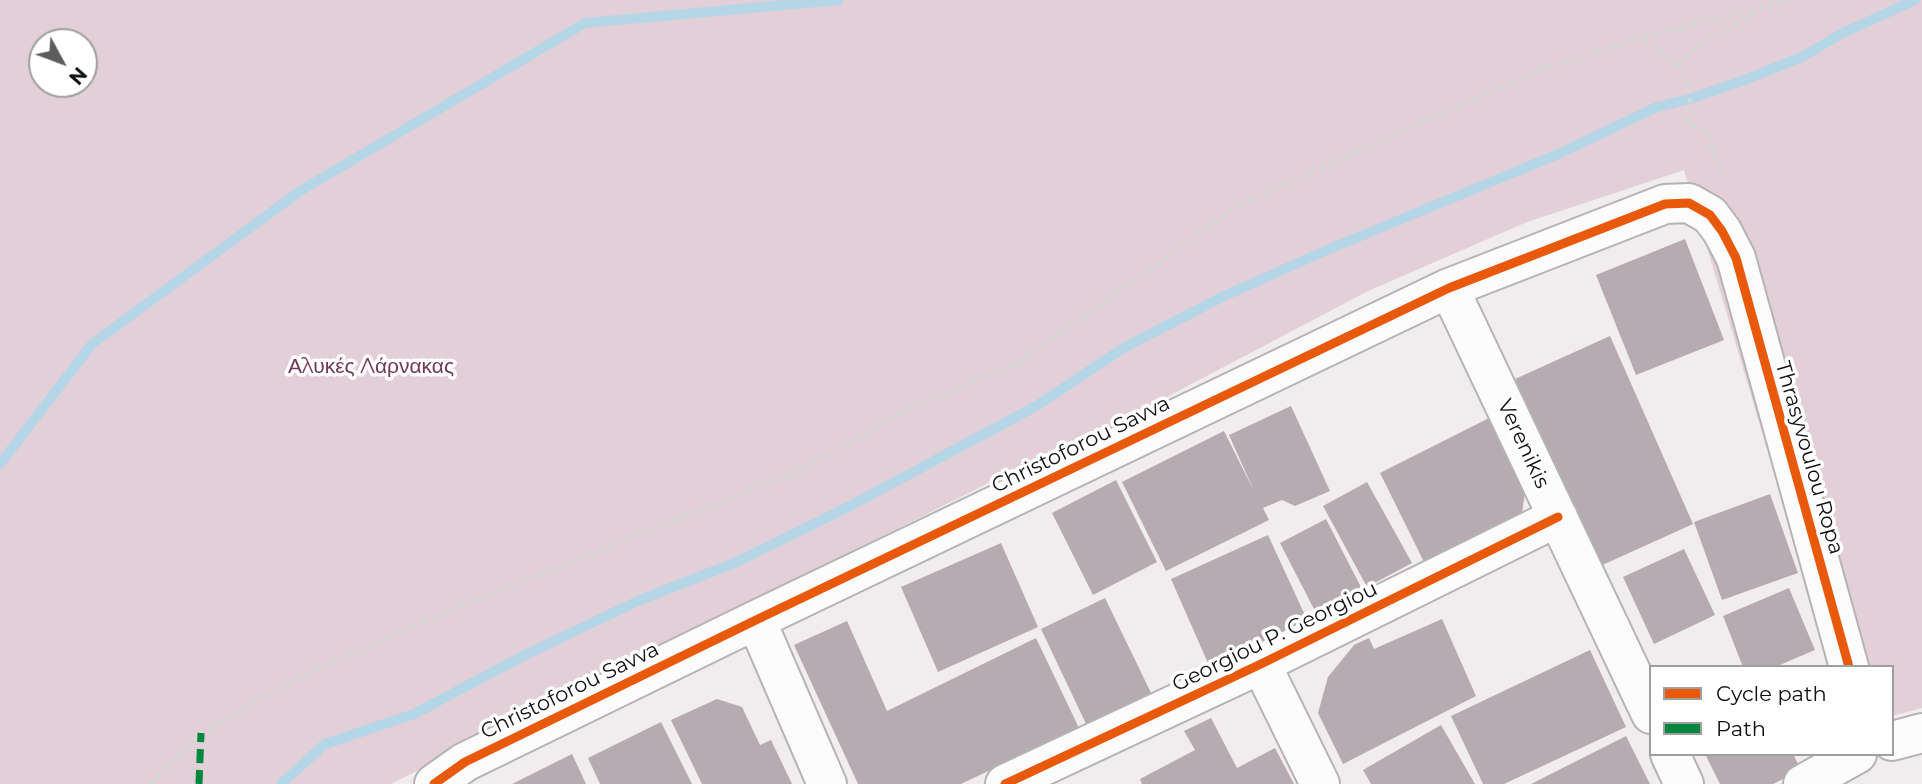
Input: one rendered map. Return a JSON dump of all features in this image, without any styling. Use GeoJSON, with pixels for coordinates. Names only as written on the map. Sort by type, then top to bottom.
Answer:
{"type":"FeatureCollection","features":[{"type":"Feature","properties":{"kind":"street","name":"Christoforou Savva"},"geometry":{"type":"LineString","coordinates":[[435,784],[465,762],[1449,288],[1665,204],[1689,203],[1710,215],[1729,245]]}},
{"type":"Feature","properties":{"kind":"street","name":"Thrasyvoulou Ropa"},"geometry":{"type":"LineString","coordinates":[[1729,245],[1848,665]]}},
{"type":"Feature","properties":{"kind":"street","name":"Verenikis"},"geometry":{"type":"LineString","coordinates":[[1449,288],[1649,710]]}},
{"type":"Feature","properties":{"kind":"street","name":"Georgiou P. Georgiou"},"geometry":{"type":"LineString","coordinates":[[1004,784],[1261,664],[1558,517]]}},
{"type":"Feature","properties":{"kind":"street"},"geometry":{"type":"LineString","coordinates":[[756,620],[827,784]]}},
{"type":"Feature","properties":{"kind":"street"},"geometry":{"type":"LineString","coordinates":[[1261,664],[1320,784]]}},
{"type":"Feature","properties":{"kind":"street"},"geometry":{"type":"LineString","coordinates":[[1894,740],[1922,733]]}},
{"type":"Feature","properties":{"kind":"street"},"geometry":{"type":"LineString","coordinates":[[1671,756],[1684,784]]}},
{"type":"Feature","properties":{"kind":"street"},"geometry":{"type":"LineString","coordinates":[[1803,784],[1853,756]]}},
{"type":"Feature","properties":{"kind":"path"},"geometry":{"type":"LineString","coordinates":[[150,784],[201,733],[300,676],[451,610],[803,469],[908,410],[1022,360],[1243,202],[1540,70],[1643,37],[1789,1]]}},
{"type":"Feature","properties":{"kind":"path"},"geometry":{"type":"LineString","coordinates":[[1677,65],[1697,46],[1764,8]]}},
{"type":"Feature","properties":{"kind":"path"},"geometry":{"type":"LineString","coordinates":[[1643,37],[1677,65],[1692,89],[1686,122],[1707,131],[1725,183],[1730,210],[1729,245]]}},
{"type":"Feature","properties":{"kind":"green space","name":"Αλυκές Λάρνακας"},"geometry":{"type":"Polygon","coordinates":[[[0,0],[1922,0],[1922,708],[1894,715],[1894,665],[1831,665],[1684,170],[1527,222],[1368,291],[1089,438],[1024,465],[391,784],[0,784],[0,0]]]}},
{"type":"Feature","properties":{"kind":"building"},"geometry":{"type":"Polygon","coordinates":[[[1685,239],[1724,340],[1636,375],[1596,275],[1685,239]]]}},
{"type":"Feature","properties":{"kind":"building"},"geometry":{"type":"Polygon","coordinates":[[[1610,336],[1693,524],[1598,567],[1515,379],[1610,336]]]}},
{"type":"Feature","properties":{"kind":"building"},"geometry":{"type":"Polygon","coordinates":[[[1291,406],[1330,491],[1295,506],[1282,500],[1263,508],[1269,520],[1166,571],[1122,482],[1224,431],[1254,491],[1229,435],[1291,406]]]}},
{"type":"Feature","properties":{"kind":"building"},"geometry":{"type":"Polygon","coordinates":[[[1495,415],[1527,479],[1522,513],[1424,562],[1380,473],[1495,415]]]}},
{"type":"Feature","properties":{"kind":"building"},"geometry":{"type":"Polygon","coordinates":[[[1116,480],[1157,562],[1093,595],[1052,513],[1116,480]]]}},
{"type":"Feature","properties":{"kind":"building"},"geometry":{"type":"Polygon","coordinates":[[[1367,482],[1412,563],[1367,587],[1323,506],[1367,482]]]}},
{"type":"Feature","properties":{"kind":"building"},"geometry":{"type":"Polygon","coordinates":[[[1770,494],[1798,573],[1722,600],[1694,522],[1770,494]]]}},
{"type":"Feature","properties":{"kind":"building"},"geometry":{"type":"Polygon","coordinates":[[[1326,519],[1363,591],[1317,615],[1280,543],[1326,519]]]}},
{"type":"Feature","properties":{"kind":"building"},"geometry":{"type":"Polygon","coordinates":[[[1268,535],[1309,624],[1211,670],[1171,579],[1268,535]]]}},
{"type":"Feature","properties":{"kind":"building"},"geometry":{"type":"Polygon","coordinates":[[[1001,543],[1038,627],[938,672],[901,587],[1001,543]]]}},
{"type":"Feature","properties":{"kind":"building"},"geometry":{"type":"Polygon","coordinates":[[[1684,549],[1715,615],[1654,644],[1623,577],[1684,549]]]}},
{"type":"Feature","properties":{"kind":"building"},"geometry":{"type":"Polygon","coordinates":[[[1789,588],[1815,650],[1780,665],[1742,665],[1723,616],[1789,588]]]}},
{"type":"Feature","properties":{"kind":"building"},"geometry":{"type":"Polygon","coordinates":[[[1105,598],[1153,697],[1088,728],[1041,629],[1105,598]]]}},
{"type":"Feature","properties":{"kind":"building"},"geometry":{"type":"Polygon","coordinates":[[[1442,619],[1476,696],[1343,764],[1318,713],[1328,677],[1354,645],[1369,638],[1374,649],[1442,619]]]}},
{"type":"Feature","properties":{"kind":"building"},"geometry":{"type":"Polygon","coordinates":[[[847,621],[887,711],[1036,638],[1079,728],[961,784],[858,784],[794,645],[847,621]]]}},
{"type":"Feature","properties":{"kind":"building"},"geometry":{"type":"Polygon","coordinates":[[[1590,650],[1626,727],[1504,784],[1483,784],[1451,716],[1590,650]]]}},
{"type":"Feature","properties":{"kind":"building"},"geometry":{"type":"Polygon","coordinates":[[[717,699],[742,707],[760,745],[771,740],[792,784],[702,784],[671,720],[717,699]]]}},
{"type":"Feature","properties":{"kind":"building"},"geometry":{"type":"Polygon","coordinates":[[[1211,718],[1237,768],[1275,748],[1294,784],[1142,784],[1140,779],[1195,750],[1184,731],[1211,718]]]}},
{"type":"Feature","properties":{"kind":"building"},"geometry":{"type":"Polygon","coordinates":[[[661,722],[692,784],[600,784],[588,758],[661,722]]]}},
{"type":"Feature","properties":{"kind":"building"},"geometry":{"type":"Polygon","coordinates":[[[1441,725],[1475,784],[1371,784],[1363,770],[1441,725]]]}},
{"type":"Feature","properties":{"kind":"building"},"geometry":{"type":"Polygon","coordinates":[[[1626,736],[1650,784],[1531,784],[1626,736]]]}},
{"type":"Feature","properties":{"kind":"building"},"geometry":{"type":"Polygon","coordinates":[[[572,754],[586,784],[512,784],[572,754]]]}},
{"type":"Feature","properties":{"kind":"building"},"geometry":{"type":"Polygon","coordinates":[[[1706,756],[1794,756],[1801,770],[1773,784],[1720,784],[1706,756]]]}},
{"type":"Feature","properties":{"kind":"waterway"},"geometry":{"type":"LineString","coordinates":[[0,464],[92,344],[300,191],[585,23],[839,0]]}},
{"type":"Feature","properties":{"kind":"waterway"},"geometry":{"type":"LineString","coordinates":[[281,784],[325,744],[414,714],[525,655],[640,600],[737,562],[850,506],[1038,405],[1125,347],[1224,296],[1556,155],[1657,107],[1690,99],[1802,57],[1841,34],[1915,0]]}},
{"type":"Feature","properties":{"kind":"marked path"},"geometry":{"type":"LineString","coordinates":[[199,784],[201,733]]}},
{"type":"Feature","properties":{"kind":"cycle path"},"geometry":{"type":"LineString","coordinates":[[434,784],[465,762],[1449,288],[1665,204],[1689,203],[1710,215],[1736,258],[1848,665]]}},
{"type":"Feature","properties":{"kind":"cycle path"},"geometry":{"type":"LineString","coordinates":[[1005,784],[1261,664],[1558,517]]}}]}
